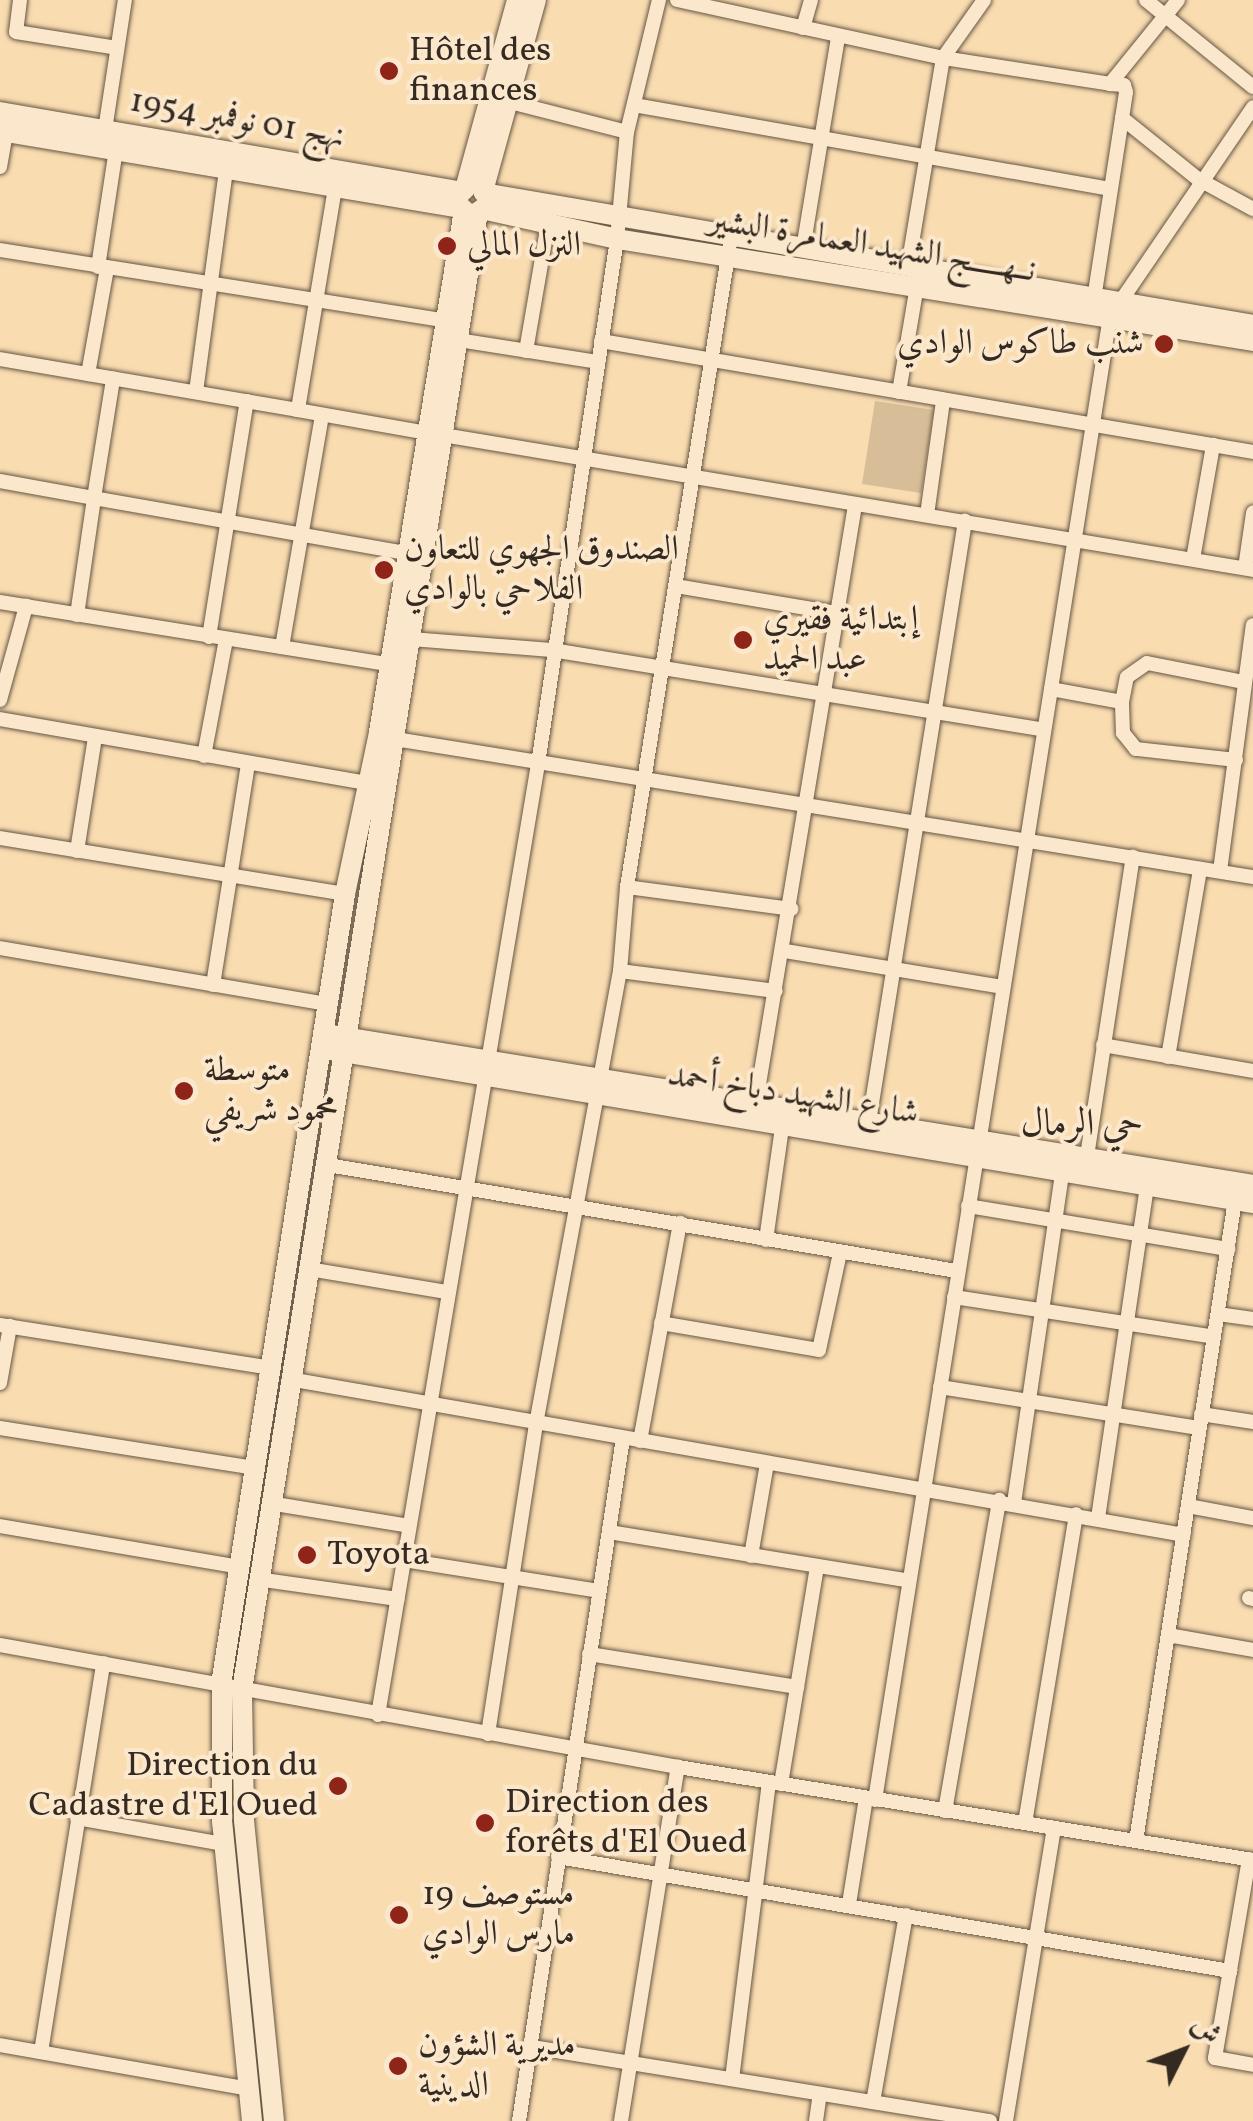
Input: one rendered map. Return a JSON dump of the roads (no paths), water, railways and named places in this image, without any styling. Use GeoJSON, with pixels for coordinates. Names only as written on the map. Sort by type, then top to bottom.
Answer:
{"type":"FeatureCollection","features":[{"type":"Feature","properties":{"kind":"main road"},"geometry":{"type":"LineString","coordinates":[[248,1573],[269,1503],[280,1374],[334,1043],[395,739],[411,639],[444,320],[517,0]]}},
{"type":"Feature","properties":{"kind":"main road"},"geometry":{"type":"LineString","coordinates":[[252,2121],[223,1844],[232,1687],[248,1573],[256,1468],[309,1270],[328,1166],[334,1043],[328,1004],[406,553],[458,340],[472,200],[510,102],[536,0]]}},
{"type":"Feature","properties":{"kind":"main road","name":"نهج 01 نوفمبر 1954"},"geometry":{"type":"LineString","coordinates":[[2,125],[116,150],[156,149],[472,200]]}},
{"type":"Feature","properties":{"kind":"main road","name":"نهج 01 نوفمبر 1954"},"geometry":{"type":"LineString","coordinates":[[2,125],[105,130],[226,171],[335,188],[472,200]]}},
{"type":"Feature","properties":{"kind":"main road"},"geometry":{"type":"LineString","coordinates":[[472,200],[615,216],[730,246],[803,249],[915,274]]}},
{"type":"Feature","properties":{"kind":"main road","name":"نــهـــــج الشهيد العمامرة البشير"},"geometry":{"type":"LineString","coordinates":[[472,200],[548,224],[617,238],[730,246],[1094,299],[1115,310],[1253,325]]}},
{"type":"Feature","properties":{"kind":"main road","name":"نــهـــــج الشهيد العمامرة البشير"},"geometry":{"type":"LineString","coordinates":[[915,274],[1115,310],[1253,341]]}},
{"type":"Feature","properties":{"kind":"main road","name":"شارع الشهيد دباخ أحمد"},"geometry":{"type":"LineString","coordinates":[[334,1043],[595,1086],[782,1127],[1253,1185]]}},
{"type":"Feature","properties":{"kind":"main road","name":"شارع الشهيد دباخ أحمد"},"geometry":{"type":"LineString","coordinates":[[595,1086],[756,1102],[869,1122],[1062,1172],[1086,1167],[1147,1186],[1244,1202]]}},
{"type":"Feature","properties":{"kind":"main road"},"geometry":{"type":"LineString","coordinates":[[232,1687],[274,2121]]}},
{"type":"Feature","properties":{"kind":"street"},"geometry":{"type":"LineString","coordinates":[[20,0],[16,32],[117,48]]}},
{"type":"Feature","properties":{"kind":"street"},"geometry":{"type":"LineString","coordinates":[[105,130],[124,0]]}},
{"type":"Feature","properties":{"kind":"street"},"geometry":{"type":"LineString","coordinates":[[378,1715],[427,1404],[538,764],[552,650],[617,238],[615,216],[627,132],[659,0]]}},
{"type":"Feature","properties":{"kind":"street"},"geometry":{"type":"LineString","coordinates":[[677,0],[943,58],[1126,88],[1094,299]]}},
{"type":"Feature","properties":{"kind":"street"},"geometry":{"type":"LineString","coordinates":[[804,28],[812,0]]}},
{"type":"Feature","properties":{"kind":"street"},"geometry":{"type":"LineString","coordinates":[[899,392],[926,154],[943,58],[984,0]]}},
{"type":"Feature","properties":{"kind":"street"},"geometry":{"type":"LineString","coordinates":[[1146,0],[1253,87]]}},
{"type":"Feature","properties":{"kind":"street"},"geometry":{"type":"LineString","coordinates":[[1110,84],[1178,0]]}},
{"type":"Feature","properties":{"kind":"street"},"geometry":{"type":"LineString","coordinates":[[803,249],[838,37]]}},
{"type":"Feature","properties":{"kind":"street"},"geometry":{"type":"LineString","coordinates":[[510,102],[627,132]]}},
{"type":"Feature","properties":{"kind":"street"},"geometry":{"type":"LineString","coordinates":[[634,105],[1110,189]]}},
{"type":"Feature","properties":{"kind":"street"},"geometry":{"type":"LineString","coordinates":[[848,1904],[870,1799],[940,1387],[1091,425],[1115,310],[1198,179],[1253,107]]}},
{"type":"Feature","properties":{"kind":"street"},"geometry":{"type":"LineString","coordinates":[[1122,118],[1198,179],[1253,209]]}},
{"type":"Feature","properties":{"kind":"street"},"geometry":{"type":"LineString","coordinates":[[0,167],[2,125]]}},
{"type":"Feature","properties":{"kind":"street"},"geometry":{"type":"LineString","coordinates":[[88,374],[116,150]]}},
{"type":"Feature","properties":{"kind":"street"},"geometry":{"type":"LineString","coordinates":[[196,392],[206,282],[226,171]]}},
{"type":"Feature","properties":{"kind":"street"},"geometry":{"type":"LineString","coordinates":[[298,410],[335,188]]}},
{"type":"Feature","properties":{"kind":"street"},"geometry":{"type":"LineString","coordinates":[[526,351],[548,224]]}},
{"type":"Feature","properties":{"kind":"street"},"geometry":{"type":"LineString","coordinates":[[488,1734],[574,1204],[620,970],[627,887],[730,246]]}},
{"type":"Feature","properties":{"kind":"street"},"geometry":{"type":"LineString","coordinates":[[0,250],[444,320]]}},
{"type":"Feature","properties":{"kind":"street"},"geometry":{"type":"LineString","coordinates":[[458,340],[598,362]]}},
{"type":"Feature","properties":{"kind":"street"},"geometry":{"type":"LineString","coordinates":[[602,342],[1253,452]]}},
{"type":"Feature","properties":{"kind":"street"},"geometry":{"type":"LineString","coordinates":[[0,359],[1249,569],[1253,513]]}},
{"type":"Feature","properties":{"kind":"street"},"geometry":{"type":"LineString","coordinates":[[77,614],[113,379]]}},
{"type":"Feature","properties":{"kind":"street"},"geometry":{"type":"LineString","coordinates":[[209,637],[247,401]]}},
{"type":"Feature","properties":{"kind":"street"},"geometry":{"type":"LineString","coordinates":[[926,515],[943,401]]}},
{"type":"Feature","properties":{"kind":"street"},"geometry":{"type":"LineString","coordinates":[[282,648],[322,415]]}},
{"type":"Feature","properties":{"kind":"street"},"geometry":{"type":"LineString","coordinates":[[1193,559],[1213,445]]}},
{"type":"Feature","properties":{"kind":"street"},"geometry":{"type":"LineString","coordinates":[[0,482],[406,553]]}},
{"type":"Feature","properties":{"kind":"street"},"geometry":{"type":"LineString","coordinates":[[756,1102],[792,909],[804,803],[855,505]]}},
{"type":"Feature","properties":{"kind":"street"},"geometry":{"type":"LineString","coordinates":[[869,1122],[965,521]]}},
{"type":"Feature","properties":{"kind":"street"},"geometry":{"type":"LineString","coordinates":[[676,586],[835,614]]}},
{"type":"Feature","properties":{"kind":"street"},"geometry":{"type":"LineString","coordinates":[[0,602],[388,664]]}},
{"type":"Feature","properties":{"kind":"street"},"geometry":{"type":"LineString","coordinates":[[0,700],[26,606]]}},
{"type":"Feature","properties":{"kind":"street"},"geometry":{"type":"LineString","coordinates":[[1220,871],[1236,760],[1246,724],[1244,682],[1253,626]]}},
{"type":"Feature","properties":{"kind":"street"},"geometry":{"type":"LineString","coordinates":[[411,639],[552,650],[1044,730]]}},
{"type":"Feature","properties":{"kind":"street"},"geometry":{"type":"LineString","coordinates":[[204,756],[226,640]]}},
{"type":"Feature","properties":{"kind":"street"},"geometry":{"type":"LineString","coordinates":[[1236,760],[1136,749],[1122,732],[1122,702],[1126,677],[1147,663],[1244,682]]}},
{"type":"Feature","properties":{"kind":"street"},"geometry":{"type":"LineString","coordinates":[[1051,689],[1122,702]]}},
{"type":"Feature","properties":{"kind":"street"},"geometry":{"type":"LineString","coordinates":[[0,719],[368,783]]}},
{"type":"Feature","properties":{"kind":"street"},"geometry":{"type":"LineString","coordinates":[[77,851],[95,737]]}},
{"type":"Feature","properties":{"kind":"street"},"geometry":{"type":"LineString","coordinates":[[395,739],[1253,877]]}},
{"type":"Feature","properties":{"kind":"street"},"geometry":{"type":"LineString","coordinates":[[213,986],[248,764]]}},
{"type":"Feature","properties":{"kind":"street"},"geometry":{"type":"LineString","coordinates":[[0,838],[345,894]]}},
{"type":"Feature","properties":{"kind":"street"},"geometry":{"type":"LineString","coordinates":[[1086,1167],[1133,857]]}},
{"type":"Feature","properties":{"kind":"street"},"geometry":{"type":"LineString","coordinates":[[1168,1056],[1200,868]]}},
{"type":"Feature","properties":{"kind":"street"},"geometry":{"type":"LineString","coordinates":[[627,887],[792,909]]}},
{"type":"Feature","properties":{"kind":"street"},"geometry":{"type":"LineString","coordinates":[[0,948],[328,1004]]}},
{"type":"Feature","properties":{"kind":"street"},"geometry":{"type":"LineString","coordinates":[[785,951],[1002,987]]}},
{"type":"Feature","properties":{"kind":"street"},"geometry":{"type":"LineString","coordinates":[[620,970],[776,992]]}},
{"type":"Feature","properties":{"kind":"street"},"geometry":{"type":"LineString","coordinates":[[1103,1045],[1253,1070]]}},
{"type":"Feature","properties":{"kind":"street"},"geometry":{"type":"LineString","coordinates":[[766,1240],[782,1127]]}},
{"type":"Feature","properties":{"kind":"street"},"geometry":{"type":"LineString","coordinates":[[328,1166],[574,1204],[957,1271]]}},
{"type":"Feature","properties":{"kind":"street"},"geometry":{"type":"LineString","coordinates":[[945,1810],[1029,1401],[1062,1172]]}},
{"type":"Feature","properties":{"kind":"street"},"geometry":{"type":"LineString","coordinates":[[1098,1518],[1147,1186]]}},
{"type":"Feature","properties":{"kind":"street"},"geometry":{"type":"LineString","coordinates":[[1136,1842],[1228,1249],[1244,1202]]}},
{"type":"Feature","properties":{"kind":"street"},"geometry":{"type":"LineString","coordinates":[[968,1206],[1228,1249]]}},
{"type":"Feature","properties":{"kind":"street"},"geometry":{"type":"LineString","coordinates":[[640,1441],[680,1223]]}},
{"type":"Feature","properties":{"kind":"street"},"geometry":{"type":"LineString","coordinates":[[661,1323],[819,1350],[840,1253]]}},
{"type":"Feature","properties":{"kind":"street"},"geometry":{"type":"LineString","coordinates":[[309,1270],[446,1292]]}},
{"type":"Feature","properties":{"kind":"street"},"geometry":{"type":"LineString","coordinates":[[954,1297],[1214,1338]]}},
{"type":"Feature","properties":{"kind":"street"},"geometry":{"type":"LineString","coordinates":[[1218,1314],[1253,1319]]}},
{"type":"Feature","properties":{"kind":"street"},"geometry":{"type":"LineString","coordinates":[[0,1383],[5,1325],[536,1424],[923,1485],[1184,1535]]}},
{"type":"Feature","properties":{"kind":"street"},"geometry":{"type":"LineString","coordinates":[[940,1387],[1115,1414],[1253,1422]]}},
{"type":"Feature","properties":{"kind":"street"},"geometry":{"type":"LineString","coordinates":[[0,1428],[256,1468]]}},
{"type":"Feature","properties":{"kind":"street"},"geometry":{"type":"LineString","coordinates":[[518,2121],[623,1438]]}},
{"type":"Feature","properties":{"kind":"street"},"geometry":{"type":"LineString","coordinates":[[751,1556],[766,1462]]}},
{"type":"Feature","properties":{"kind":"street"},"geometry":{"type":"LineString","coordinates":[[269,1503],[408,1526]]}},
{"type":"Feature","properties":{"kind":"street"},"geometry":{"type":"LineString","coordinates":[[1188,1506],[1253,1518]]}},
{"type":"Feature","properties":{"kind":"street"},"geometry":{"type":"LineString","coordinates":[[1024,1823],[1076,1514]]}},
{"type":"Feature","properties":{"kind":"street"},"geometry":{"type":"LineString","coordinates":[[0,1526],[398,1600]]}},
{"type":"Feature","properties":{"kind":"street"},"geometry":{"type":"LineString","coordinates":[[609,1532],[907,1580]]}},
{"type":"Feature","properties":{"kind":"street"},"geometry":{"type":"LineString","coordinates":[[404,1560],[599,1591]]}},
{"type":"Feature","properties":{"kind":"street"},"geometry":{"type":"LineString","coordinates":[[732,2080],[754,1889],[797,1688],[817,1566]]}},
{"type":"Feature","properties":{"kind":"street"},"geometry":{"type":"LineString","coordinates":[[1168,1634],[1253,1650]]}},
{"type":"Feature","properties":{"kind":"street"},"geometry":{"type":"LineString","coordinates":[[0,1645],[678,1767],[1251,1860],[1215,2058],[1253,2065]]}},
{"type":"Feature","properties":{"kind":"street"},"geometry":{"type":"LineString","coordinates":[[590,1654],[797,1688]]}},
{"type":"Feature","properties":{"kind":"street"},"geometry":{"type":"LineString","coordinates":[[41,2052],[103,1663]]}},
{"type":"Feature","properties":{"kind":"street"},"geometry":{"type":"LineString","coordinates":[[621,2121],[678,1767]]}},
{"type":"Feature","properties":{"kind":"street"},"geometry":{"type":"LineString","coordinates":[[77,1818],[223,1844]]}},
{"type":"Feature","properties":{"kind":"street"},"geometry":{"type":"LineString","coordinates":[[1006,2121],[1054,1828]]}},
{"type":"Feature","properties":{"kind":"street"},"geometry":{"type":"LineString","coordinates":[[558,1857],[1230,1971]]}},
{"type":"Feature","properties":{"kind":"street"},"geometry":{"type":"LineString","coordinates":[[873,2102],[906,1915]]}},
{"type":"Feature","properties":{"kind":"street"},"geometry":{"type":"LineString","coordinates":[[0,2044],[249,2089]]}},
{"type":"Feature","properties":{"kind":"street"},"geometry":{"type":"LineString","coordinates":[[532,2047],[990,2121]]}},
{"type":"Feature","properties":{"kind":"street"},"geometry":{"type":"LineString","coordinates":[[816,2121],[820,2094]]}},
{"type":"Feature","properties":{"kind":"place","name":"Hôtel des finances"},"geometry":{"type":"Point","coordinates":[389,71]}},
{"type":"Feature","properties":{"kind":"place","name":"النزل المالي"},"geometry":{"type":"Point","coordinates":[447,246]}},
{"type":"Feature","properties":{"kind":"place","name":"شنب طاكوس الوادي"},"geometry":{"type":"Point","coordinates":[1164,344]}},
{"type":"Feature","properties":{"kind":"place","name":"الصندوق الجهوي للتعاون الفلاحي بالوادي"},"geometry":{"type":"Point","coordinates":[384,570]}},
{"type":"Feature","properties":{"kind":"place","name":"إبتدائية فقيري عبد الحميد"},"geometry":{"type":"Point","coordinates":[743,640]}},
{"type":"Feature","properties":{"kind":"place","name":"متوسطة محمود شريفي"},"geometry":{"type":"Point","coordinates":[184,1091]}},
{"type":"Feature","properties":{"kind":"place","name":"Toyota"},"geometry":{"type":"Point","coordinates":[307,1555]}},
{"type":"Feature","properties":{"kind":"place","name":"Direction du Cadastre d'El Oued"},"geometry":{"type":"Point","coordinates":[338,1786]}},
{"type":"Feature","properties":{"kind":"place","name":"Direction des forêts d'El Oued"},"geometry":{"type":"Point","coordinates":[485,1823]}},
{"type":"Feature","properties":{"kind":"place","name":"مستوصف 19 مارس الوادي"},"geometry":{"type":"Point","coordinates":[399,1915]}},
{"type":"Feature","properties":{"kind":"place","name":"مديرية الشؤون الدينية"},"geometry":{"type":"Point","coordinates":[398,2066]}},
{"type":"Feature","properties":{"kind":"district","name":"حي الرمال"},"geometry":{"type":"Point","coordinates":[1082,1126]}}]}
